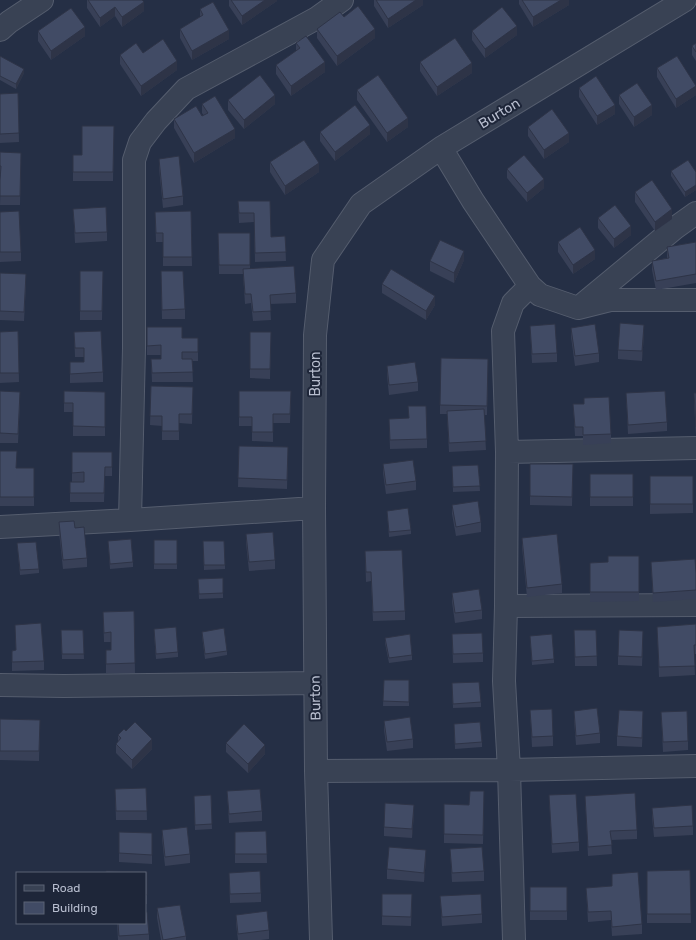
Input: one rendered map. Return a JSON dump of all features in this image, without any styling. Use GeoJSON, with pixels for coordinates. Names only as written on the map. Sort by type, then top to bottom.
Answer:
{"type":"FeatureCollection","features":[{"type":"Feature","properties":{"kind":"street"},"geometry":{"type":"LineString","coordinates":[[0,30],[9,22],[42,0]]}},
{"type":"Feature","properties":{"kind":"street"},"geometry":{"type":"LineString","coordinates":[[130,520],[134,348],[134,160],[140,142],[156,121],[186,89],[317,18],[342,0]]}},
{"type":"Feature","properties":{"kind":"street","name":"Burton"},"geometry":{"type":"LineString","coordinates":[[322,940],[316,771],[314,508],[315,335],[323,260],[361,204],[441,148],[685,0]]}},
{"type":"Feature","properties":{"kind":"street"},"geometry":{"type":"LineString","coordinates":[[441,148],[473,201],[530,286],[540,294],[578,308],[610,300],[696,300]]}},
{"type":"Feature","properties":{"kind":"street"},"geometry":{"type":"LineString","coordinates":[[578,308],[675,228],[696,214]]}},
{"type":"Feature","properties":{"kind":"street"},"geometry":{"type":"LineString","coordinates":[[514,940],[509,770],[504,681],[507,452],[503,331],[513,303],[530,286]]}},
{"type":"Feature","properties":{"kind":"street"},"geometry":{"type":"LineString","coordinates":[[507,452],[696,448]]}},
{"type":"Feature","properties":{"kind":"street"},"geometry":{"type":"LineString","coordinates":[[0,526],[130,520],[314,508]]}},
{"type":"Feature","properties":{"kind":"street"},"geometry":{"type":"LineString","coordinates":[[506,606],[696,606]]}},
{"type":"Feature","properties":{"kind":"street"},"geometry":{"type":"LineString","coordinates":[[0,686],[315,683]]}},
{"type":"Feature","properties":{"kind":"street"},"geometry":{"type":"LineString","coordinates":[[316,771],[509,770],[696,766]]}},
{"type":"Feature","properties":{"kind":"building"},"geometry":{"type":"Polygon","coordinates":[[[88,0],[142,0],[144,2],[122,17],[115,7],[100,18],[88,0]]]}},
{"type":"Feature","properties":{"kind":"building"},"geometry":{"type":"Polygon","coordinates":[[[231,0],[265,0],[242,16],[231,0]]]}},
{"type":"Feature","properties":{"kind":"building"},"geometry":{"type":"Polygon","coordinates":[[[376,0],[416,0],[388,19],[376,0]]]}},
{"type":"Feature","properties":{"kind":"building"},"geometry":{"type":"Polygon","coordinates":[[[522,0],[561,0],[533,17],[522,0]]]}},
{"type":"Feature","properties":{"kind":"building"},"geometry":{"type":"Polygon","coordinates":[[[213,2],[229,30],[192,51],[180,29],[203,15],[200,9],[213,2]]]}},
{"type":"Feature","properties":{"kind":"building"},"geometry":{"type":"Polygon","coordinates":[[[358,6],[375,29],[337,56],[317,29],[340,12],[344,17],[358,6]]]}},
{"type":"Feature","properties":{"kind":"building"},"geometry":{"type":"Polygon","coordinates":[[[502,7],[517,26],[485,49],[472,31],[502,7]]]}},
{"type":"Feature","properties":{"kind":"building"},"geometry":{"type":"Polygon","coordinates":[[[71,8],[85,27],[51,51],[38,31],[71,8]]]}},
{"type":"Feature","properties":{"kind":"building"},"geometry":{"type":"Polygon","coordinates":[[[306,36],[325,62],[291,86],[276,65],[300,48],[296,43],[306,36]]]}},
{"type":"Feature","properties":{"kind":"building"},"geometry":{"type":"Polygon","coordinates":[[[455,38],[472,63],[437,87],[420,62],[455,38]]]}},
{"type":"Feature","properties":{"kind":"building"},"geometry":{"type":"Polygon","coordinates":[[[163,39],[177,61],[141,86],[120,55],[136,43],[143,53],[163,39]]]}},
{"type":"Feature","properties":{"kind":"building"},"geometry":{"type":"Polygon","coordinates":[[[696,43],[696,52],[692,46],[696,43]]]}},
{"type":"Feature","properties":{"kind":"building"},"geometry":{"type":"Polygon","coordinates":[[[0,56],[24,69],[16,84],[0,76],[0,56]]]}},
{"type":"Feature","properties":{"kind":"building"},"geometry":{"type":"Polygon","coordinates":[[[677,56],[696,86],[676,99],[657,68],[677,56]]]}},
{"type":"Feature","properties":{"kind":"building"},"geometry":{"type":"Polygon","coordinates":[[[260,75],[275,95],[244,120],[228,100],[260,75]]]}},
{"type":"Feature","properties":{"kind":"building"},"geometry":{"type":"Polygon","coordinates":[[[378,75],[408,118],[387,133],[357,90],[378,75]]]}},
{"type":"Feature","properties":{"kind":"building"},"geometry":{"type":"Polygon","coordinates":[[[596,76],[615,105],[597,116],[579,88],[596,76]]]}},
{"type":"Feature","properties":{"kind":"building"},"geometry":{"type":"Polygon","coordinates":[[[637,83],[652,105],[634,117],[619,95],[637,83]]]}},
{"type":"Feature","properties":{"kind":"building"},"geometry":{"type":"Polygon","coordinates":[[[18,93],[19,133],[0,134],[0,94],[18,93]]]}},
{"type":"Feature","properties":{"kind":"building"},"geometry":{"type":"Polygon","coordinates":[[[215,96],[235,129],[194,153],[174,119],[196,106],[202,116],[208,113],[202,104],[215,96]]]}},
{"type":"Feature","properties":{"kind":"building"},"geometry":{"type":"Polygon","coordinates":[[[355,105],[370,125],[335,152],[320,132],[355,105]]]}},
{"type":"Feature","properties":{"kind":"building"},"geometry":{"type":"Polygon","coordinates":[[[552,109],[569,133],[544,150],[528,127],[552,109]]]}},
{"type":"Feature","properties":{"kind":"building"},"geometry":{"type":"Polygon","coordinates":[[[82,126],[114,126],[113,172],[73,172],[73,155],[82,155],[82,126]]]}},
{"type":"Feature","properties":{"kind":"building"},"geometry":{"type":"Polygon","coordinates":[[[304,140],[319,163],[285,186],[270,162],[304,140]]]}},
{"type":"Feature","properties":{"kind":"building"},"geometry":{"type":"Polygon","coordinates":[[[0,152],[21,153],[20,196],[0,196],[0,152]]]}},
{"type":"Feature","properties":{"kind":"building"},"geometry":{"type":"Polygon","coordinates":[[[524,155],[544,179],[527,193],[507,169],[524,155]]]}},
{"type":"Feature","properties":{"kind":"building"},"geometry":{"type":"Polygon","coordinates":[[[179,156],[183,196],[163,199],[159,159],[179,156]]]}},
{"type":"Feature","properties":{"kind":"building"},"geometry":{"type":"Polygon","coordinates":[[[688,160],[696,172],[696,185],[685,192],[671,171],[688,160]]]}},
{"type":"Feature","properties":{"kind":"building"},"geometry":{"type":"Polygon","coordinates":[[[652,180],[672,209],[655,222],[635,192],[652,180]]]}},
{"type":"Feature","properties":{"kind":"building"},"geometry":{"type":"Polygon","coordinates":[[[238,201],[270,201],[271,237],[285,236],[286,252],[255,253],[254,213],[239,213],[238,201]]]}},
{"type":"Feature","properties":{"kind":"building"},"geometry":{"type":"Polygon","coordinates":[[[615,205],[631,226],[614,239],[598,218],[615,205]]]}},
{"type":"Feature","properties":{"kind":"building"},"geometry":{"type":"Polygon","coordinates":[[[106,207],[107,232],[75,233],[73,209],[106,207]]]}},
{"type":"Feature","properties":{"kind":"building"},"geometry":{"type":"Polygon","coordinates":[[[19,211],[21,252],[0,252],[0,212],[19,211]]]}},
{"type":"Feature","properties":{"kind":"building"},"geometry":{"type":"Polygon","coordinates":[[[191,211],[192,257],[163,257],[163,233],[156,233],[155,212],[191,211]]]}},
{"type":"Feature","properties":{"kind":"building"},"geometry":{"type":"Polygon","coordinates":[[[580,227],[595,250],[573,265],[558,242],[580,227]]]}},
{"type":"Feature","properties":{"kind":"building"},"geometry":{"type":"Polygon","coordinates":[[[218,233],[250,233],[250,265],[219,265],[218,233]]]}},
{"type":"Feature","properties":{"kind":"building"},"geometry":{"type":"Polygon","coordinates":[[[440,240],[464,251],[454,273],[430,261],[440,240]]]}},
{"type":"Feature","properties":{"kind":"building"},"geometry":{"type":"Polygon","coordinates":[[[696,242],[696,274],[656,281],[652,261],[669,258],[667,247],[696,242]]]}},
{"type":"Feature","properties":{"kind":"building"},"geometry":{"type":"Polygon","coordinates":[[[294,266],[296,293],[270,295],[271,311],[253,312],[251,294],[245,294],[243,269],[294,266]]]}},
{"type":"Feature","properties":{"kind":"building"},"geometry":{"type":"Polygon","coordinates":[[[391,269],[435,296],[426,311],[382,284],[391,269]]]}},
{"type":"Feature","properties":{"kind":"building"},"geometry":{"type":"Polygon","coordinates":[[[80,271],[103,271],[102,311],[80,311],[80,271]]]}},
{"type":"Feature","properties":{"kind":"building"},"geometry":{"type":"Polygon","coordinates":[[[161,271],[183,271],[185,309],[162,310],[161,271]]]}},
{"type":"Feature","properties":{"kind":"building"},"geometry":{"type":"Polygon","coordinates":[[[0,273],[26,274],[24,312],[0,311],[0,273]]]}},
{"type":"Feature","properties":{"kind":"building"},"geometry":{"type":"Polygon","coordinates":[[[620,323],[644,325],[642,351],[618,350],[620,323]]]}},
{"type":"Feature","properties":{"kind":"building"},"geometry":{"type":"Polygon","coordinates":[[[555,324],[557,353],[532,354],[530,326],[555,324]]]}},
{"type":"Feature","properties":{"kind":"building"},"geometry":{"type":"Polygon","coordinates":[[[595,324],[599,353],[575,356],[571,328],[595,324]]]}},
{"type":"Feature","properties":{"kind":"building"},"geometry":{"type":"Polygon","coordinates":[[[147,327],[182,327],[182,338],[198,338],[198,352],[182,352],[182,359],[192,359],[193,372],[152,373],[151,359],[161,359],[161,345],[147,346],[147,327]]]}},
{"type":"Feature","properties":{"kind":"building"},"geometry":{"type":"Polygon","coordinates":[[[18,331],[19,373],[0,373],[0,332],[18,331]]]}},
{"type":"Feature","properties":{"kind":"building"},"geometry":{"type":"Polygon","coordinates":[[[101,331],[103,372],[70,374],[70,362],[84,362],[84,348],[75,348],[74,332],[101,331]]]}},
{"type":"Feature","properties":{"kind":"building"},"geometry":{"type":"Polygon","coordinates":[[[250,332],[271,332],[270,369],[250,369],[250,332]]]}},
{"type":"Feature","properties":{"kind":"building"},"geometry":{"type":"Polygon","coordinates":[[[441,358],[488,359],[487,406],[440,405],[441,358]]]}},
{"type":"Feature","properties":{"kind":"building"},"geometry":{"type":"Polygon","coordinates":[[[415,362],[418,382],[389,385],[387,366],[415,362]]]}},
{"type":"Feature","properties":{"kind":"building"},"geometry":{"type":"Polygon","coordinates":[[[151,386],[193,387],[192,414],[179,414],[179,431],[162,431],[162,416],[150,416],[151,386]]]}},
{"type":"Feature","properties":{"kind":"building"},"geometry":{"type":"Polygon","coordinates":[[[0,391],[20,392],[18,434],[0,433],[0,391]]]}},
{"type":"Feature","properties":{"kind":"building"},"geometry":{"type":"Polygon","coordinates":[[[64,391],[105,392],[105,427],[73,426],[73,403],[64,403],[64,391]]]}},
{"type":"Feature","properties":{"kind":"building"},"geometry":{"type":"Polygon","coordinates":[[[239,391],[291,391],[290,414],[273,414],[273,432],[252,432],[252,417],[239,417],[239,391]]]}},
{"type":"Feature","properties":{"kind":"building"},"geometry":{"type":"Polygon","coordinates":[[[665,391],[667,422],[628,425],[626,393],[665,391]]]}},
{"type":"Feature","properties":{"kind":"building"},"geometry":{"type":"Polygon","coordinates":[[[694,393],[696,393],[696,427],[694,393]]]}},
{"type":"Feature","properties":{"kind":"building"},"geometry":{"type":"Polygon","coordinates":[[[609,397],[611,434],[583,435],[583,427],[575,427],[573,404],[584,404],[584,398],[609,397]]]}},
{"type":"Feature","properties":{"kind":"building"},"geometry":{"type":"Polygon","coordinates":[[[408,406],[426,406],[427,439],[390,440],[389,419],[409,418],[408,406]]]}},
{"type":"Feature","properties":{"kind":"building"},"geometry":{"type":"Polygon","coordinates":[[[484,409],[486,441],[449,443],[447,411],[484,409]]]}},
{"type":"Feature","properties":{"kind":"building"},"geometry":{"type":"Polygon","coordinates":[[[239,446],[288,447],[287,480],[238,478],[239,446]]]}},
{"type":"Feature","properties":{"kind":"building"},"geometry":{"type":"Polygon","coordinates":[[[0,451],[17,451],[16,468],[34,468],[34,497],[0,497],[0,451]]]}},
{"type":"Feature","properties":{"kind":"building"},"geometry":{"type":"Polygon","coordinates":[[[72,452],[112,452],[112,467],[105,467],[104,493],[70,493],[70,482],[84,482],[84,472],[72,473],[72,452]]]}},
{"type":"Feature","properties":{"kind":"building"},"geometry":{"type":"Polygon","coordinates":[[[413,460],[416,481],[386,485],[383,464],[413,460]]]}},
{"type":"Feature","properties":{"kind":"building"},"geometry":{"type":"Polygon","coordinates":[[[530,464],[573,464],[572,497],[530,496],[530,464]]]}},
{"type":"Feature","properties":{"kind":"building"},"geometry":{"type":"Polygon","coordinates":[[[478,465],[480,486],[453,487],[452,466],[478,465]]]}},
{"type":"Feature","properties":{"kind":"building"},"geometry":{"type":"Polygon","coordinates":[[[590,474],[633,474],[633,497],[590,497],[590,474]]]}},
{"type":"Feature","properties":{"kind":"building"},"geometry":{"type":"Polygon","coordinates":[[[650,476],[693,476],[693,504],[650,504],[650,476]]]}},
{"type":"Feature","properties":{"kind":"building"},"geometry":{"type":"Polygon","coordinates":[[[478,501],[481,522],[456,527],[452,505],[478,501]]]}},
{"type":"Feature","properties":{"kind":"building"},"geometry":{"type":"Polygon","coordinates":[[[408,508],[411,530],[389,532],[387,511],[408,508]]]}},
{"type":"Feature","properties":{"kind":"building"},"geometry":{"type":"Polygon","coordinates":[[[74,521],[75,528],[84,527],[87,558],[63,560],[59,522],[74,521]]]}},
{"type":"Feature","properties":{"kind":"building"},"geometry":{"type":"Polygon","coordinates":[[[273,532],[275,560],[249,562],[246,534],[273,532]]]}},
{"type":"Feature","properties":{"kind":"building"},"geometry":{"type":"Polygon","coordinates":[[[557,534],[562,584],[527,588],[522,538],[557,534]]]}},
{"type":"Feature","properties":{"kind":"building"},"geometry":{"type":"Polygon","coordinates":[[[131,539],[133,562],[110,564],[108,541],[131,539]]]}},
{"type":"Feature","properties":{"kind":"building"},"geometry":{"type":"Polygon","coordinates":[[[154,540],[177,540],[177,564],[154,564],[154,540]]]}},
{"type":"Feature","properties":{"kind":"building"},"geometry":{"type":"Polygon","coordinates":[[[203,541],[224,541],[225,565],[204,565],[203,541]]]}},
{"type":"Feature","properties":{"kind":"building"},"geometry":{"type":"Polygon","coordinates":[[[36,542],[39,569],[20,570],[17,543],[36,542]]]}},
{"type":"Feature","properties":{"kind":"building"},"geometry":{"type":"Polygon","coordinates":[[[402,550],[405,611],[373,612],[371,572],[366,572],[365,551],[402,550]]]}},
{"type":"Feature","properties":{"kind":"building"},"geometry":{"type":"Polygon","coordinates":[[[608,556],[639,556],[639,592],[590,592],[590,563],[608,562],[608,556]]]}},
{"type":"Feature","properties":{"kind":"building"},"geometry":{"type":"Polygon","coordinates":[[[695,559],[696,590],[653,593],[651,562],[695,559]]]}},
{"type":"Feature","properties":{"kind":"building"},"geometry":{"type":"Polygon","coordinates":[[[223,578],[223,593],[199,594],[198,579],[223,578]]]}},
{"type":"Feature","properties":{"kind":"building"},"geometry":{"type":"Polygon","coordinates":[[[479,589],[482,610],[455,613],[452,593],[479,589]]]}},
{"type":"Feature","properties":{"kind":"building"},"geometry":{"type":"Polygon","coordinates":[[[134,611],[135,663],[106,664],[106,650],[111,650],[111,632],[104,633],[103,612],[134,611]]]}},
{"type":"Feature","properties":{"kind":"building"},"geometry":{"type":"Polygon","coordinates":[[[41,623],[44,661],[12,662],[12,651],[16,650],[15,625],[41,623]]]}},
{"type":"Feature","properties":{"kind":"building"},"geometry":{"type":"Polygon","coordinates":[[[696,624],[696,645],[694,645],[695,666],[659,667],[657,627],[696,624]]]}},
{"type":"Feature","properties":{"kind":"building"},"geometry":{"type":"Polygon","coordinates":[[[176,627],[178,652],[156,654],[154,629],[176,627]]]}},
{"type":"Feature","properties":{"kind":"building"},"geometry":{"type":"Polygon","coordinates":[[[224,628],[227,651],[205,654],[202,632],[224,628]]]}},
{"type":"Feature","properties":{"kind":"building"},"geometry":{"type":"Polygon","coordinates":[[[61,630],[83,630],[84,654],[62,654],[61,630]]]}},
{"type":"Feature","properties":{"kind":"building"},"geometry":{"type":"Polygon","coordinates":[[[574,630],[596,630],[597,656],[575,657],[574,630]]]}},
{"type":"Feature","properties":{"kind":"building"},"geometry":{"type":"Polygon","coordinates":[[[619,630],[643,631],[642,657],[618,656],[619,630]]]}},
{"type":"Feature","properties":{"kind":"building"},"geometry":{"type":"Polygon","coordinates":[[[482,633],[483,653],[453,654],[452,634],[482,633]]]}},
{"type":"Feature","properties":{"kind":"building"},"geometry":{"type":"Polygon","coordinates":[[[410,634],[412,655],[389,658],[385,638],[410,634]]]}},
{"type":"Feature","properties":{"kind":"building"},"geometry":{"type":"Polygon","coordinates":[[[552,634],[554,659],[532,661],[530,636],[552,634]]]}},
{"type":"Feature","properties":{"kind":"building"},"geometry":{"type":"Polygon","coordinates":[[[384,680],[409,680],[409,702],[383,701],[384,680]]]}},
{"type":"Feature","properties":{"kind":"building"},"geometry":{"type":"Polygon","coordinates":[[[479,682],[481,702],[453,704],[452,683],[479,682]]]}},
{"type":"Feature","properties":{"kind":"building"},"geometry":{"type":"Polygon","coordinates":[[[597,708],[600,733],[576,736],[574,711],[597,708]]]}},
{"type":"Feature","properties":{"kind":"building"},"geometry":{"type":"Polygon","coordinates":[[[552,709],[553,736],[532,737],[530,710],[552,709]]]}},
{"type":"Feature","properties":{"kind":"building"},"geometry":{"type":"Polygon","coordinates":[[[619,710],[643,711],[642,738],[617,736],[619,710]]]}},
{"type":"Feature","properties":{"kind":"building"},"geometry":{"type":"Polygon","coordinates":[[[687,711],[688,741],[663,742],[661,712],[687,711]]]}},
{"type":"Feature","properties":{"kind":"building"},"geometry":{"type":"Polygon","coordinates":[[[410,717],[413,739],[387,742],[384,721],[410,717]]]}},
{"type":"Feature","properties":{"kind":"building"},"geometry":{"type":"Polygon","coordinates":[[[0,719],[40,720],[39,751],[0,751],[0,719]]]}},
{"type":"Feature","properties":{"kind":"building"},"geometry":{"type":"Polygon","coordinates":[[[135,722],[152,739],[132,760],[116,744],[121,738],[118,735],[124,729],[126,731],[135,722]]]}},
{"type":"Feature","properties":{"kind":"building"},"geometry":{"type":"Polygon","coordinates":[[[480,722],[482,742],[455,744],[454,724],[480,722]]]}},
{"type":"Feature","properties":{"kind":"building"},"geometry":{"type":"Polygon","coordinates":[[[244,724],[265,745],[248,764],[226,743],[244,724]]]}},
{"type":"Feature","properties":{"kind":"building"},"geometry":{"type":"Polygon","coordinates":[[[146,788],[147,811],[116,811],[115,789],[146,788]]]}},
{"type":"Feature","properties":{"kind":"building"},"geometry":{"type":"Polygon","coordinates":[[[260,789],[262,811],[229,814],[227,791],[260,789]]]}},
{"type":"Feature","properties":{"kind":"building"},"geometry":{"type":"Polygon","coordinates":[[[470,791],[484,791],[483,835],[444,834],[444,804],[469,805],[470,791]]]}},
{"type":"Feature","properties":{"kind":"building"},"geometry":{"type":"Polygon","coordinates":[[[635,793],[637,830],[610,831],[612,845],[588,847],[585,796],[635,793]]]}},
{"type":"Feature","properties":{"kind":"building"},"geometry":{"type":"Polygon","coordinates":[[[576,794],[579,842],[552,844],[549,795],[576,794]]]}},
{"type":"Feature","properties":{"kind":"building"},"geometry":{"type":"Polygon","coordinates":[[[211,795],[212,824],[195,825],[194,796],[211,795]]]}},
{"type":"Feature","properties":{"kind":"building"},"geometry":{"type":"Polygon","coordinates":[[[385,803],[414,805],[412,829],[384,827],[385,803]]]}},
{"type":"Feature","properties":{"kind":"building"},"geometry":{"type":"Polygon","coordinates":[[[692,805],[693,826],[654,828],[652,808],[692,805]]]}},
{"type":"Feature","properties":{"kind":"building"},"geometry":{"type":"Polygon","coordinates":[[[187,827],[190,854],[165,857],[162,830],[187,827]]]}},
{"type":"Feature","properties":{"kind":"building"},"geometry":{"type":"Polygon","coordinates":[[[266,831],[267,854],[235,854],[235,832],[266,831]]]}},
{"type":"Feature","properties":{"kind":"building"},"geometry":{"type":"Polygon","coordinates":[[[119,832],[152,833],[152,855],[119,853],[119,832]]]}},
{"type":"Feature","properties":{"kind":"building"},"geometry":{"type":"Polygon","coordinates":[[[389,847],[426,850],[424,873],[387,869],[389,847]]]}},
{"type":"Feature","properties":{"kind":"building"},"geometry":{"type":"Polygon","coordinates":[[[482,847],[484,871],[452,873],[450,849],[482,847]]]}},
{"type":"Feature","properties":{"kind":"building"},"geometry":{"type":"Polygon","coordinates":[[[690,870],[691,914],[647,914],[647,871],[690,870]]]}},
{"type":"Feature","properties":{"kind":"building"},"geometry":{"type":"Polygon","coordinates":[[[106,871],[147,872],[147,895],[146,872],[106,871]]]}},
{"type":"Feature","properties":{"kind":"building"},"geometry":{"type":"Polygon","coordinates":[[[260,871],[261,893],[230,894],[229,873],[260,871]]]}},
{"type":"Feature","properties":{"kind":"building"},"geometry":{"type":"Polygon","coordinates":[[[638,872],[642,924],[612,927],[611,911],[588,912],[586,888],[612,886],[612,874],[638,872]]]}},
{"type":"Feature","properties":{"kind":"building"},"geometry":{"type":"Polygon","coordinates":[[[530,887],[567,887],[567,911],[530,911],[530,887]]]}},
{"type":"Feature","properties":{"kind":"building"},"geometry":{"type":"Polygon","coordinates":[[[382,894],[412,894],[411,917],[382,916],[382,894]]]}},
{"type":"Feature","properties":{"kind":"building"},"geometry":{"type":"Polygon","coordinates":[[[481,894],[482,914],[442,917],[440,896],[481,894]]]}},
{"type":"Feature","properties":{"kind":"building"},"geometry":{"type":"Polygon","coordinates":[[[180,905],[186,936],[163,940],[157,908],[180,905]]]}},
{"type":"Feature","properties":{"kind":"building"},"geometry":{"type":"Polygon","coordinates":[[[267,911],[269,930],[238,934],[236,915],[267,911]]]}},
{"type":"Feature","properties":{"kind":"building"},"geometry":{"type":"Polygon","coordinates":[[[147,912],[149,934],[119,936],[118,924],[146,924],[147,912]]]}}]}
